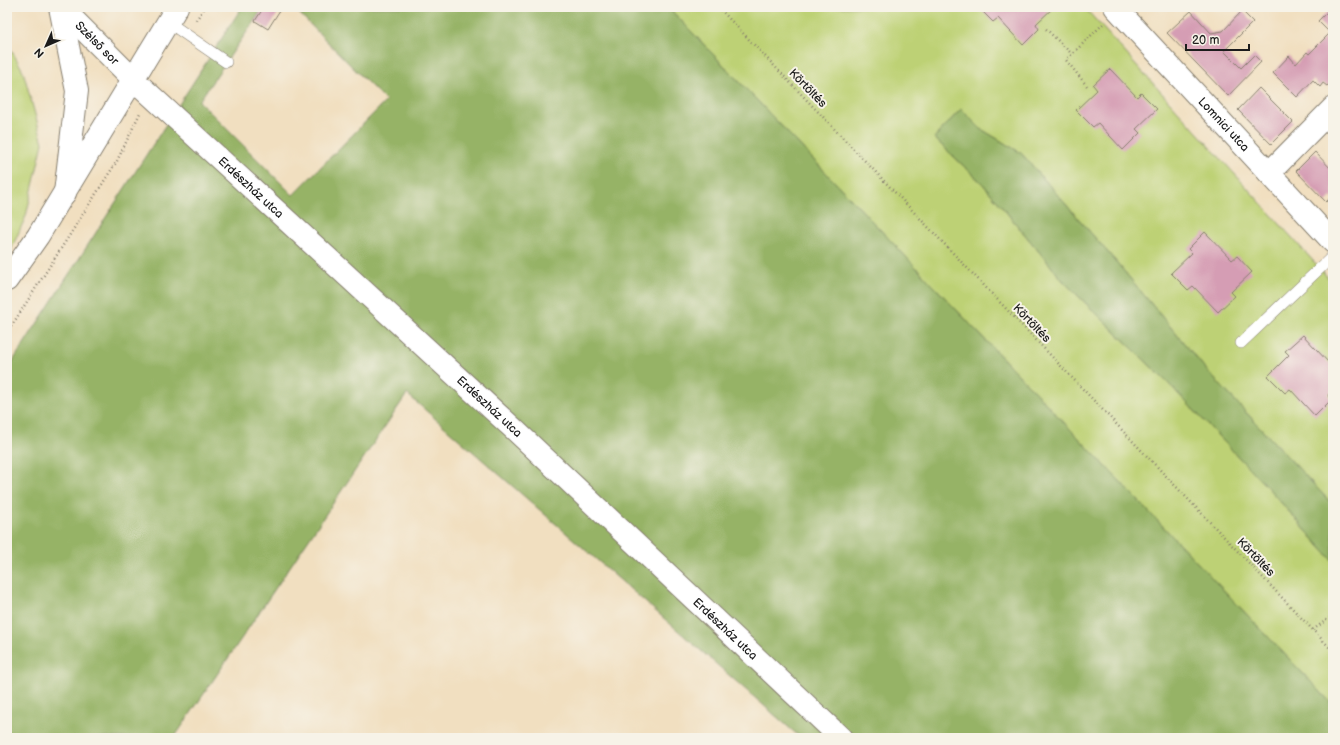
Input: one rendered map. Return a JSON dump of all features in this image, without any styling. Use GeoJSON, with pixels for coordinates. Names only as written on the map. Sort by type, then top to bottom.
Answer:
{"type":"FeatureCollection","features":[{"type":"Feature","properties":{"kind":"street","name":"Szélső sor"},"geometry":{"type":"LineString","coordinates":[[61,7],[141,87]]}},
{"type":"Feature","properties":{"kind":"street"},"geometry":{"type":"LineString","coordinates":[[61,7],[77,91],[65,193]]}},
{"type":"Feature","properties":{"kind":"street","name":"Lomnici utca"},"geometry":{"type":"LineString","coordinates":[[1116,9],[1333,242]]}},
{"type":"Feature","properties":{"kind":"street"},"geometry":{"type":"LineString","coordinates":[[7,280],[38,236],[65,193],[141,87],[172,14]]}},
{"type":"Feature","properties":{"kind":"street","name":"Erdészház utca"},"geometry":{"type":"LineString","coordinates":[[141,87],[516,431],[840,738]]}},
{"type":"Feature","properties":{"kind":"street"},"geometry":{"type":"LineString","coordinates":[[1269,173],[1333,108]]}},
{"type":"Feature","properties":{"kind":"lane"},"geometry":{"type":"LineString","coordinates":[[172,14],[187,35],[226,62]]}},
{"type":"Feature","properties":{"kind":"lane"},"geometry":{"type":"LineString","coordinates":[[1241,343],[1333,256]]}},
{"type":"Feature","properties":{"kind":"path"},"geometry":{"type":"LineString","coordinates":[[187,35],[205,7]]}},
{"type":"Feature","properties":{"kind":"path","name":"Körtöltés"},"geometry":{"type":"LineString","coordinates":[[718,7],[1333,651]]}},
{"type":"Feature","properties":{"kind":"path"},"geometry":{"type":"LineString","coordinates":[[1087,86],[1066,60],[1116,9]]}},
{"type":"Feature","properties":{"kind":"path"},"geometry":{"type":"LineString","coordinates":[[1046,29],[1072,54]]}},
{"type":"Feature","properties":{"kind":"path"},"geometry":{"type":"LineString","coordinates":[[7,333],[117,161],[141,87]]}},
{"type":"Feature","properties":{"kind":"path"},"geometry":{"type":"LineString","coordinates":[[1313,630],[1333,615]]}},
{"type":"Feature","properties":{"kind":"green space"},"geometry":{"type":"Polygon","coordinates":[[[242,7],[264,7],[199,101],[293,195],[386,101],[293,7],[668,7],[1333,705],[1333,738],[801,738],[407,394],[174,738],[7,738],[7,370],[242,7]]]}},
{"type":"Feature","properties":{"kind":"green space"},"geometry":{"type":"Polygon","coordinates":[[[668,7],[1084,7],[1333,283],[1333,505],[1208,372],[1118,264],[1021,153],[981,129],[961,109],[934,138],[983,184],[1065,283],[1167,382],[1269,489],[1333,561],[1333,705],[668,7]]]}},
{"type":"Feature","properties":{"kind":"green space"},"geometry":{"type":"Polygon","coordinates":[[[7,42],[23,71],[43,143],[26,216],[7,259],[7,42]]]}},
{"type":"Feature","properties":{"kind":"green space"},"geometry":{"type":"Polygon","coordinates":[[[961,109],[981,129],[1021,153],[1118,264],[1208,372],[1333,505],[1333,561],[1269,489],[1167,382],[1065,283],[983,184],[934,138],[961,109]]]}},
{"type":"Feature","properties":{"kind":"building"},"geometry":{"type":"Polygon","coordinates":[[[264,7],[275,7],[280,10],[268,29],[255,21],[264,7]]]}},
{"type":"Feature","properties":{"kind":"building"},"geometry":{"type":"Polygon","coordinates":[[[978,7],[1054,7],[1036,24],[1039,29],[1023,45],[998,18],[993,22],[978,7]]]}},
{"type":"Feature","properties":{"kind":"building"},"geometry":{"type":"Polygon","coordinates":[[[1332,7],[1333,80],[1327,86],[1323,83],[1320,87],[1313,80],[1297,97],[1273,73],[1289,56],[1296,64],[1307,52],[1309,54],[1330,33],[1318,21],[1332,7]]]}},
{"type":"Feature","properties":{"kind":"building"},"geometry":{"type":"Polygon","coordinates":[[[1191,11],[1211,33],[1223,31],[1242,11],[1253,22],[1224,51],[1241,68],[1254,55],[1261,62],[1228,96],[1167,33],[1191,11]]]}},
{"type":"Feature","properties":{"kind":"building"},"geometry":{"type":"Polygon","coordinates":[[[1110,69],[1137,97],[1141,93],[1157,109],[1136,129],[1140,133],[1123,150],[1098,123],[1093,127],[1076,110],[1097,90],[1093,85],[1110,69]]]}},
{"type":"Feature","properties":{"kind":"building"},"geometry":{"type":"Polygon","coordinates":[[[1259,88],[1293,122],[1271,144],[1238,110],[1259,88]]]}},
{"type":"Feature","properties":{"kind":"building"},"geometry":{"type":"Polygon","coordinates":[[[1315,152],[1333,171],[1333,199],[1331,197],[1326,202],[1296,171],[1315,152]]]}},
{"type":"Feature","properties":{"kind":"building"},"geometry":{"type":"Polygon","coordinates":[[[1205,232],[1232,260],[1237,256],[1252,272],[1231,292],[1235,296],[1218,312],[1193,286],[1188,290],[1171,273],[1192,253],[1188,249],[1205,232]]]}},
{"type":"Feature","properties":{"kind":"building"},"geometry":{"type":"Polygon","coordinates":[[[1303,335],[1329,363],[1333,359],[1333,390],[1328,395],[1332,399],[1315,416],[1290,389],[1285,393],[1268,376],[1289,355],[1285,351],[1303,335]]]}}]}
